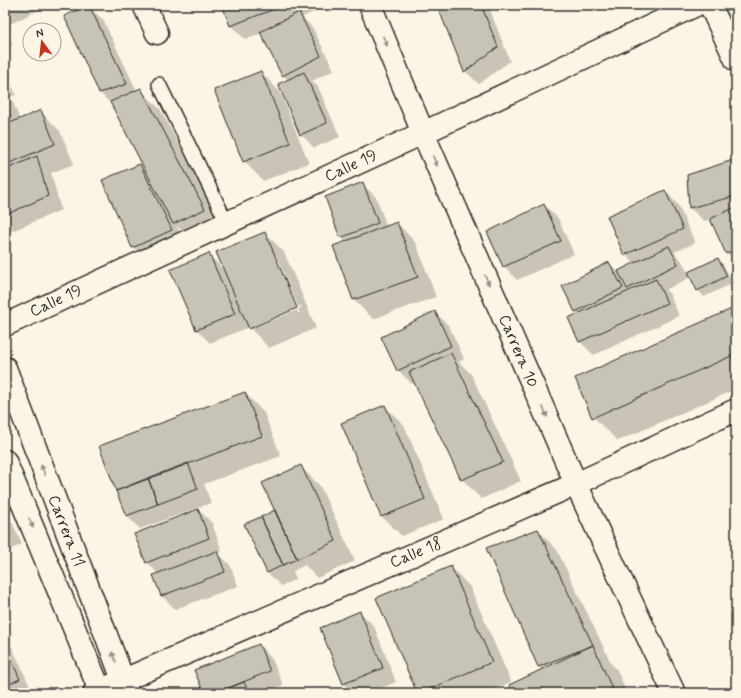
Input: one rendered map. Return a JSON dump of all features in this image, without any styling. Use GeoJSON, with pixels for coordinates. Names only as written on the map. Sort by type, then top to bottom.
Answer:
{"type":"FeatureCollection","features":[{"type":"Feature","properties":{"kind":"street"},"geometry":{"type":"LineString","coordinates":[[144,5],[157,33]]}},
{"type":"Feature","properties":{"kind":"street","name":"Carrera 10"},"geometry":{"type":"LineString","coordinates":[[370,5],[423,133],[576,484],[674,693]]}},
{"type":"Feature","properties":{"kind":"street","name":"Calle 19"},"geometry":{"type":"LineString","coordinates":[[5,325],[423,133],[696,5]]}},
{"type":"Feature","properties":{"kind":"street"},"geometry":{"type":"LineString","coordinates":[[710,5],[736,60]]}},
{"type":"Feature","properties":{"kind":"street","name":"Carrera 11"},"geometry":{"type":"LineString","coordinates":[[5,368],[125,686]]}},
{"type":"Feature","properties":{"kind":"street","name":"Calle 18"},"geometry":{"type":"LineString","coordinates":[[99,692],[125,686],[576,484],[736,410]]}},
{"type":"Feature","properties":{"kind":"street","name":"Carrera 11"},"geometry":{"type":"LineString","coordinates":[[5,461],[99,692]]}},
{"type":"Feature","properties":{"kind":"lane"},"geometry":{"type":"LineString","coordinates":[[159,84],[227,223]]}},
{"type":"Feature","properties":{"kind":"building"},"geometry":{"type":"Polygon","coordinates":[[[89,5],[127,84],[99,93],[64,16],[89,5]]]}},
{"type":"Feature","properties":{"kind":"building"},"geometry":{"type":"Polygon","coordinates":[[[222,5],[285,5],[230,26],[222,5]]]}},
{"type":"Feature","properties":{"kind":"building"},"geometry":{"type":"Polygon","coordinates":[[[437,5],[481,5],[498,47],[464,72],[437,5]]]}},
{"type":"Feature","properties":{"kind":"building"},"geometry":{"type":"Polygon","coordinates":[[[299,12],[321,56],[282,76],[260,32],[299,12]]]}},
{"type":"Feature","properties":{"kind":"building"},"geometry":{"type":"Polygon","coordinates":[[[261,71],[290,143],[243,162],[214,90],[261,71]]]}},
{"type":"Feature","properties":{"kind":"building"},"geometry":{"type":"Polygon","coordinates":[[[304,72],[327,123],[300,135],[278,84],[304,72]]]}},
{"type":"Feature","properties":{"kind":"building"},"geometry":{"type":"Polygon","coordinates":[[[141,88],[205,209],[173,224],[110,102],[141,88]]]}},
{"type":"Feature","properties":{"kind":"building"},"geometry":{"type":"Polygon","coordinates":[[[5,102],[11,118],[5,121],[5,102]]]}},
{"type":"Feature","properties":{"kind":"building"},"geometry":{"type":"Polygon","coordinates":[[[41,110],[55,144],[5,165],[5,125],[41,110]]]}},
{"type":"Feature","properties":{"kind":"building"},"geometry":{"type":"Polygon","coordinates":[[[37,156],[48,196],[5,215],[5,170],[37,156]]]}},
{"type":"Feature","properties":{"kind":"building"},"geometry":{"type":"Polygon","coordinates":[[[736,159],[736,196],[689,208],[687,175],[736,159]]]}},
{"type":"Feature","properties":{"kind":"building"},"geometry":{"type":"Polygon","coordinates":[[[140,164],[172,230],[132,248],[102,180],[140,164]]]}},
{"type":"Feature","properties":{"kind":"building"},"geometry":{"type":"Polygon","coordinates":[[[363,182],[378,223],[340,238],[325,197],[363,182]]]}},
{"type":"Feature","properties":{"kind":"building"},"geometry":{"type":"Polygon","coordinates":[[[665,190],[683,229],[624,255],[607,216],[665,190]]]}},
{"type":"Feature","properties":{"kind":"building"},"geometry":{"type":"Polygon","coordinates":[[[544,204],[561,241],[503,267],[487,232],[544,204]]]}},
{"type":"Feature","properties":{"kind":"building"},"geometry":{"type":"Polygon","coordinates":[[[736,207],[736,249],[726,254],[710,219],[736,207]]]}},
{"type":"Feature","properties":{"kind":"building"},"geometry":{"type":"Polygon","coordinates":[[[397,222],[418,277],[353,300],[333,246],[397,222]]]}},
{"type":"Feature","properties":{"kind":"building"},"geometry":{"type":"Polygon","coordinates":[[[265,232],[297,308],[249,329],[216,252],[265,232]]]}},
{"type":"Feature","properties":{"kind":"building"},"geometry":{"type":"Polygon","coordinates":[[[669,246],[678,264],[627,289],[618,271],[669,246]]]}},
{"type":"Feature","properties":{"kind":"building"},"geometry":{"type":"Polygon","coordinates":[[[209,253],[235,314],[196,330],[170,270],[209,253]]]}},
{"type":"Feature","properties":{"kind":"building"},"geometry":{"type":"Polygon","coordinates":[[[718,258],[727,276],[697,291],[688,272],[718,258]]]}},
{"type":"Feature","properties":{"kind":"building"},"geometry":{"type":"Polygon","coordinates":[[[609,262],[623,288],[575,312],[562,286],[609,262]]]}},
{"type":"Feature","properties":{"kind":"building"},"geometry":{"type":"Polygon","coordinates":[[[656,279],[667,303],[579,342],[568,318],[656,279]]]}},
{"type":"Feature","properties":{"kind":"building"},"geometry":{"type":"Polygon","coordinates":[[[736,307],[736,354],[592,418],[575,378],[736,307]]]}},
{"type":"Feature","properties":{"kind":"building"},"geometry":{"type":"Polygon","coordinates":[[[435,311],[451,346],[397,371],[381,337],[435,311]]]}},
{"type":"Feature","properties":{"kind":"building"},"geometry":{"type":"Polygon","coordinates":[[[451,353],[503,462],[461,480],[409,372],[451,353]]]}},
{"type":"Feature","properties":{"kind":"building"},"geometry":{"type":"Polygon","coordinates":[[[245,392],[262,436],[116,491],[99,446],[245,392]]]}},
{"type":"Feature","properties":{"kind":"building"},"geometry":{"type":"Polygon","coordinates":[[[385,405],[425,499],[381,517],[341,423],[385,405]]]}},
{"type":"Feature","properties":{"kind":"building"},"geometry":{"type":"Polygon","coordinates":[[[188,463],[198,489],[158,504],[148,478],[188,463]]]}},
{"type":"Feature","properties":{"kind":"building"},"geometry":{"type":"Polygon","coordinates":[[[301,465],[336,541],[297,559],[262,483],[301,465]]]}},
{"type":"Feature","properties":{"kind":"building"},"geometry":{"type":"Polygon","coordinates":[[[148,478],[158,504],[126,516],[116,491],[148,478]]]}},
{"type":"Feature","properties":{"kind":"building"},"geometry":{"type":"Polygon","coordinates":[[[198,509],[209,538],[146,563],[134,534],[198,509]]]}},
{"type":"Feature","properties":{"kind":"building"},"geometry":{"type":"Polygon","coordinates":[[[275,510],[297,559],[283,565],[261,517],[275,510]]]}},
{"type":"Feature","properties":{"kind":"building"},"geometry":{"type":"Polygon","coordinates":[[[261,517],[283,565],[267,573],[244,524],[261,517]]]}},
{"type":"Feature","properties":{"kind":"building"},"geometry":{"type":"Polygon","coordinates":[[[538,529],[593,645],[538,667],[486,548],[538,529]]]}},
{"type":"Feature","properties":{"kind":"building"},"geometry":{"type":"Polygon","coordinates":[[[217,551],[225,572],[161,596],[153,575],[217,551]]]}},
{"type":"Feature","properties":{"kind":"building"},"geometry":{"type":"Polygon","coordinates":[[[451,566],[492,662],[421,693],[417,693],[376,598],[451,566]]]}},
{"type":"Feature","properties":{"kind":"building"},"geometry":{"type":"Polygon","coordinates":[[[360,611],[383,668],[343,684],[320,628],[360,611]]]}},
{"type":"Feature","properties":{"kind":"building"},"geometry":{"type":"Polygon","coordinates":[[[259,644],[270,671],[216,693],[204,693],[194,670],[259,644]]]}},
{"type":"Feature","properties":{"kind":"building"},"geometry":{"type":"Polygon","coordinates":[[[593,645],[614,693],[513,693],[509,685],[593,645]]]}},
{"type":"Feature","properties":{"kind":"building"},"geometry":{"type":"Polygon","coordinates":[[[5,646],[20,679],[5,686],[5,646]]]}},
{"type":"Feature","properties":{"kind":"building"},"geometry":{"type":"Polygon","coordinates":[[[736,654],[736,668],[730,657],[736,654]]]}},
{"type":"Feature","properties":{"kind":"building"},"geometry":{"type":"Polygon","coordinates":[[[244,682],[249,693],[216,693],[244,682]]]}}]}
